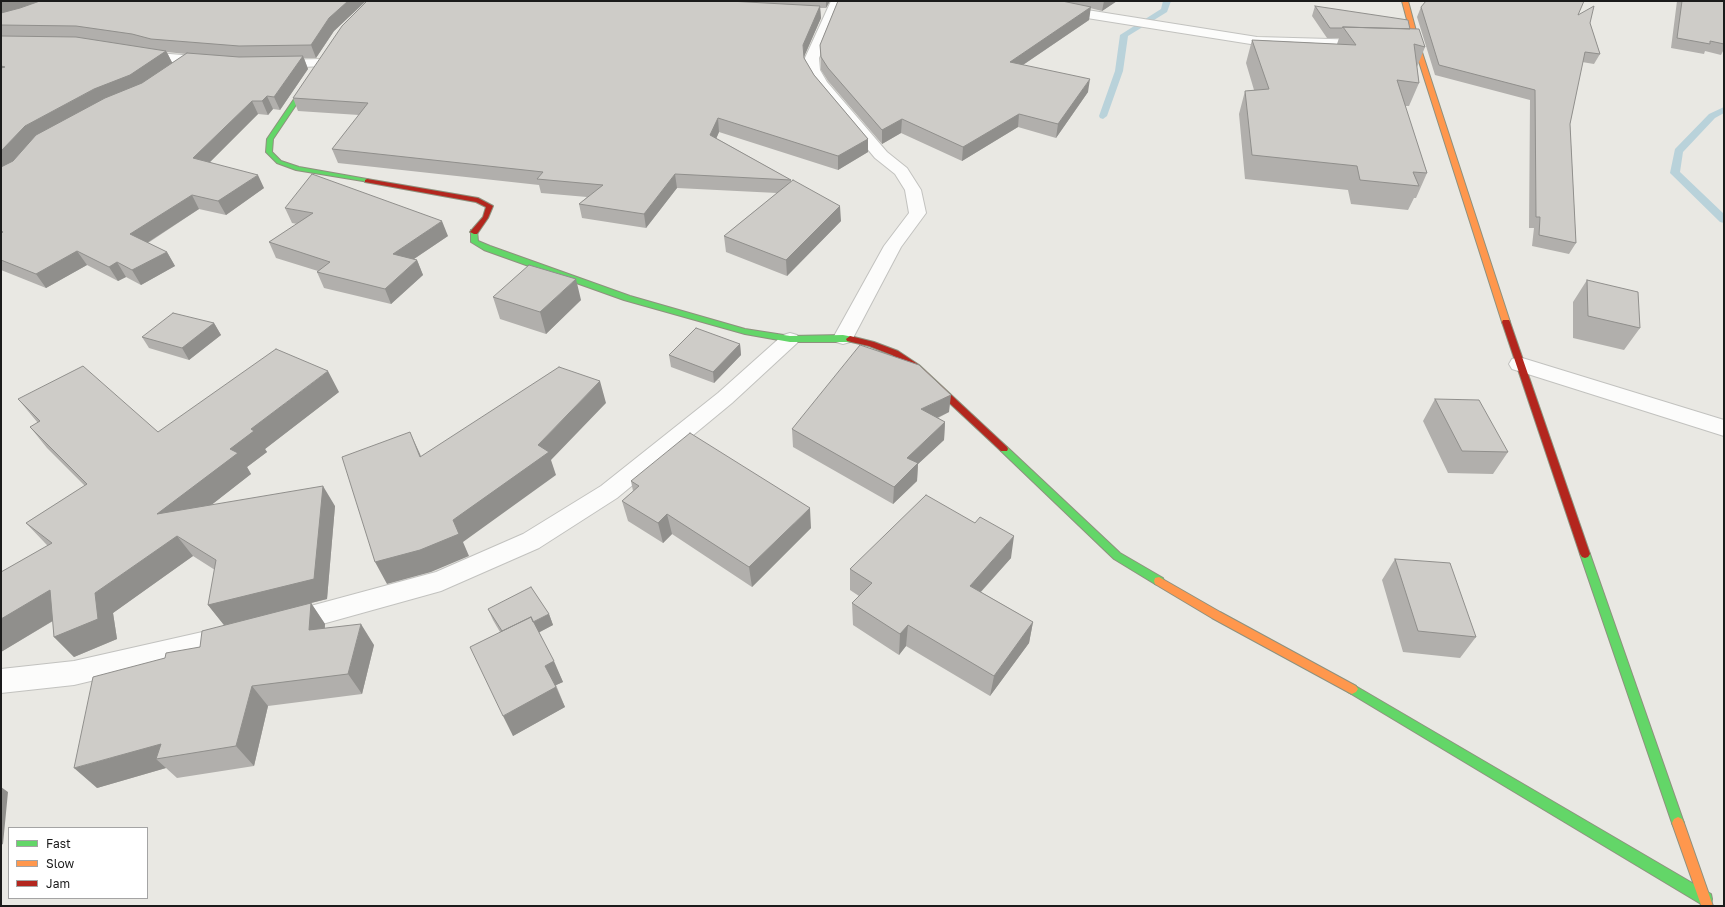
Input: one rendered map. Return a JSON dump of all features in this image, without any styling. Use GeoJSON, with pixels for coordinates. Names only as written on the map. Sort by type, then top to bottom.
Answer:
{"type":"FeatureCollection","features":[{"type":"Feature","properties":{"kind":"street"},"geometry":{"type":"LineString","coordinates":[[1030,1],[1130,22],[1257,41],[1379,45]]}},
{"type":"Feature","properties":{"kind":"street"},"geometry":{"type":"LineString","coordinates":[[1405,1],[1417,46],[1519,364],[1707,902]]}},
{"type":"Feature","properties":{"kind":"street"},"geometry":{"type":"LineString","coordinates":[[828,10],[812,58],[813,70],[821,84],[881,155],[901,171],[913,190],[918,213],[893,246],[843,338]]}},
{"type":"Feature","properties":{"kind":"street"},"geometry":{"type":"LineString","coordinates":[[1402,45],[1417,46]]}},
{"type":"Feature","properties":{"kind":"street"},"geometry":{"type":"LineString","coordinates":[[130,51],[157,57],[221,62]]}},
{"type":"Feature","properties":{"kind":"street"},"geometry":{"type":"LineString","coordinates":[[170,74],[190,60]]}},
{"type":"Feature","properties":{"kind":"street"},"geometry":{"type":"LineString","coordinates":[[322,60],[270,139],[269,152],[279,162],[298,169],[478,200],[490,206],[486,217],[473,233],[475,242],[487,248],[627,298],[745,331],[790,339],[843,338],[871,344],[895,353],[916,367],[1051,492],[1117,556],[1216,615],[1378,702],[1707,902]]}},
{"type":"Feature","properties":{"kind":"street"},"geometry":{"type":"LineString","coordinates":[[260,64],[322,60]]}},
{"type":"Feature","properties":{"kind":"street"},"geometry":{"type":"LineString","coordinates":[[271,627],[441,581],[530,541],[609,492],[725,398],[790,339]]}},
{"type":"Feature","properties":{"kind":"street"},"geometry":{"type":"LineString","coordinates":[[1519,364],[1724,428]]}},
{"type":"Feature","properties":{"kind":"street"},"geometry":{"type":"LineString","coordinates":[[1,682],[74,673],[248,633]]}},
{"type":"Feature","properties":{"kind":"building"},"geometry":{"type":"Polygon","coordinates":[[[40,1],[348,1],[329,18],[311,45],[239,46],[151,39],[132,34],[76,26],[1,25],[1,13],[40,1]]]}},
{"type":"Feature","properties":{"kind":"building"},"geometry":{"type":"Polygon","coordinates":[[[367,1],[729,1],[820,6],[803,45],[804,58],[814,75],[868,139],[838,156],[718,118],[710,135],[791,180],[675,174],[644,214],[579,204],[603,185],[537,179],[543,172],[332,149],[368,103],[293,98],[342,26],[367,1]]]}},
{"type":"Feature","properties":{"kind":"building"},"geometry":{"type":"Polygon","coordinates":[[[838,1],[1062,1],[1091,7],[1010,62],[1090,79],[1058,124],[1019,114],[963,147],[902,119],[882,130],[828,68],[821,57],[820,45],[838,1]]]}},
{"type":"Feature","properties":{"kind":"building"},"geometry":{"type":"Polygon","coordinates":[[[1426,1],[1584,1],[1578,15],[1594,6],[1590,23],[1600,54],[1585,52],[1570,124],[1576,243],[1539,235],[1540,217],[1536,217],[1535,90],[1439,65],[1421,7],[1426,1]]]}},
{"type":"Feature","properties":{"kind":"building"},"geometry":{"type":"Polygon","coordinates":[[[1682,1],[1724,1],[1724,44],[1710,41],[1710,44],[1677,38],[1682,1]]]}},
{"type":"Feature","properties":{"kind":"building"},"geometry":{"type":"Polygon","coordinates":[[[1315,6],[1408,20],[1410,29],[1330,28],[1315,6]]]}},
{"type":"Feature","properties":{"kind":"building"},"geometry":{"type":"Polygon","coordinates":[[[1343,27],[1419,29],[1425,47],[1414,44],[1419,83],[1397,80],[1427,173],[1413,172],[1419,186],[1360,180],[1357,166],[1252,155],[1245,91],[1269,89],[1252,40],[1356,45],[1343,27]]]}},
{"type":"Feature","properties":{"kind":"building"},"geometry":{"type":"Polygon","coordinates":[[[1,36],[76,37],[166,51],[130,75],[94,89],[25,126],[1,151],[1,68],[5,67],[1,66],[1,36]]]}},
{"type":"Feature","properties":{"kind":"building"},"geometry":{"type":"Polygon","coordinates":[[[187,53],[239,57],[303,56],[274,97],[267,96],[262,101],[252,101],[193,158],[258,175],[218,201],[192,195],[130,234],[167,252],[132,270],[117,262],[109,267],[77,251],[36,274],[1,260],[1,233],[3,232],[1,231],[1,167],[13,161],[36,135],[105,98],[142,83],[187,53]]]}},
{"type":"Feature","properties":{"kind":"building"},"geometry":{"type":"Polygon","coordinates":[[[312,174],[442,221],[393,254],[417,260],[385,289],[317,272],[330,262],[269,242],[313,213],[285,208],[312,174]]]}},
{"type":"Feature","properties":{"kind":"building"},"geometry":{"type":"Polygon","coordinates":[[[793,180],[840,206],[786,260],[724,236],[793,180]]]}},
{"type":"Feature","properties":{"kind":"building"},"geometry":{"type":"Polygon","coordinates":[[[529,265],[576,279],[540,312],[493,297],[529,265]]]}},
{"type":"Feature","properties":{"kind":"building"},"geometry":{"type":"Polygon","coordinates":[[[1587,280],[1638,292],[1640,328],[1588,316],[1587,280]]]}},
{"type":"Feature","properties":{"kind":"building"},"geometry":{"type":"Polygon","coordinates":[[[173,313],[214,323],[182,348],[142,337],[173,313]]]}},
{"type":"Feature","properties":{"kind":"building"},"geometry":{"type":"Polygon","coordinates":[[[696,328],[740,344],[713,372],[669,355],[696,328]]]}},
{"type":"Feature","properties":{"kind":"building"},"geometry":{"type":"Polygon","coordinates":[[[860,345],[919,365],[951,395],[921,409],[945,422],[907,458],[918,463],[894,487],[792,429],[860,345]]]}},
{"type":"Feature","properties":{"kind":"building"},"geometry":{"type":"Polygon","coordinates":[[[276,349],[328,371],[251,429],[254,431],[230,449],[238,453],[157,514],[323,486],[314,579],[208,605],[216,560],[177,536],[95,593],[98,619],[54,637],[50,590],[1,619],[1,572],[52,543],[26,523],[87,484],[30,427],[40,421],[18,399],[83,366],[158,432],[276,349]]]}},
{"type":"Feature","properties":{"kind":"building"},"geometry":{"type":"Polygon","coordinates":[[[559,367],[600,381],[538,445],[549,452],[453,520],[459,534],[420,550],[375,562],[342,457],[410,432],[420,457],[559,367]]]}},
{"type":"Feature","properties":{"kind":"building"},"geometry":{"type":"Polygon","coordinates":[[[1435,399],[1479,400],[1508,452],[1462,451],[1435,399]]]}},
{"type":"Feature","properties":{"kind":"building"},"geometry":{"type":"Polygon","coordinates":[[[690,433],[810,508],[749,567],[667,514],[658,523],[622,501],[639,486],[631,481],[690,433]]]}},
{"type":"Feature","properties":{"kind":"building"},"geometry":{"type":"Polygon","coordinates":[[[926,495],[975,523],[980,517],[1014,536],[970,586],[1033,622],[994,676],[908,625],[900,634],[852,603],[872,583],[850,569],[926,495]]]}},
{"type":"Feature","properties":{"kind":"building"},"geometry":{"type":"Polygon","coordinates":[[[1395,559],[1450,563],[1476,637],[1418,631],[1395,559]]]}},
{"type":"Feature","properties":{"kind":"building"},"geometry":{"type":"Polygon","coordinates":[[[531,587],[549,614],[533,622],[531,617],[502,631],[488,609],[531,587]]]}},
{"type":"Feature","properties":{"kind":"building"},"geometry":{"type":"Polygon","coordinates":[[[311,603],[309,630],[361,624],[348,674],[252,686],[236,746],[156,759],[161,744],[74,768],[93,677],[165,658],[166,653],[200,647],[202,631],[311,603]]]}},
{"type":"Feature","properties":{"kind":"building"},"geometry":{"type":"Polygon","coordinates":[[[531,617],[554,661],[545,666],[556,687],[503,716],[470,647],[531,617]]]}},
{"type":"Feature","properties":{"kind":"waterway"},"geometry":{"type":"LineString","coordinates":[[1103,116],[1119,71],[1124,35],[1164,10],[1167,1]]}},
{"type":"Feature","properties":{"kind":"waterway"},"geometry":{"type":"LineString","coordinates":[[1724,110],[1712,116],[1678,151],[1675,173],[1724,220]]}},
{"type":"Feature","properties":{"kind":"traffic: fast"},"geometry":{"type":"LineString","coordinates":[[311,78],[270,139],[269,152],[279,162],[298,169],[367,181]]}},
{"type":"Feature","properties":{"kind":"traffic: fast"},"geometry":{"type":"LineString","coordinates":[[474,232],[475,242],[487,248],[627,298],[745,331],[790,339],[850,339]]}},
{"type":"Feature","properties":{"kind":"traffic: fast"},"geometry":{"type":"LineString","coordinates":[[1004,449],[1117,556],[1159,581]]}},
{"type":"Feature","properties":{"kind":"traffic: fast"},"geometry":{"type":"LineString","coordinates":[[1585,554],[1678,823]]}},
{"type":"Feature","properties":{"kind":"traffic: fast"},"geometry":{"type":"LineString","coordinates":[[1352,689],[1706,899]]}},
{"type":"Feature","properties":{"kind":"traffic: slow"},"geometry":{"type":"LineString","coordinates":[[1405,1],[1417,46],[1506,322]]}},
{"type":"Feature","properties":{"kind":"traffic: slow"},"geometry":{"type":"LineString","coordinates":[[1159,581],[1216,615],[1352,689]]}},
{"type":"Feature","properties":{"kind":"traffic: slow"},"geometry":{"type":"LineString","coordinates":[[1678,823],[1707,905]]}},
{"type":"Feature","properties":{"kind":"traffic: jam"},"geometry":{"type":"LineString","coordinates":[[367,181],[478,200],[490,206],[486,217],[474,232]]}},
{"type":"Feature","properties":{"kind":"traffic: jam"},"geometry":{"type":"LineString","coordinates":[[1506,322],[1585,554]]}},
{"type":"Feature","properties":{"kind":"traffic: jam"},"geometry":{"type":"LineString","coordinates":[[850,339],[871,344],[895,353],[916,367],[1004,449]]}}]}
